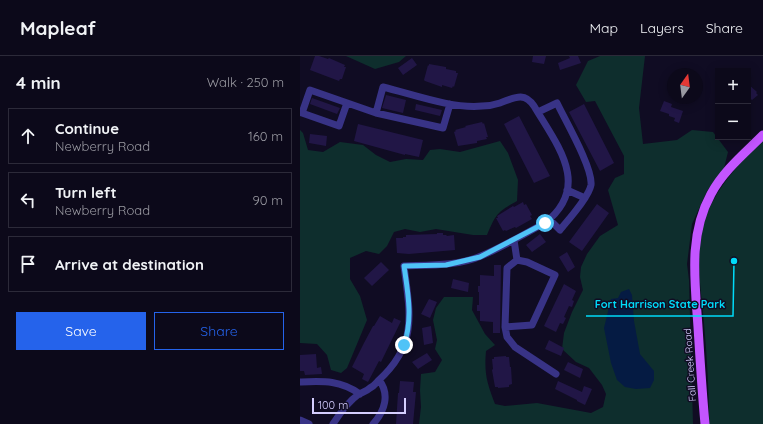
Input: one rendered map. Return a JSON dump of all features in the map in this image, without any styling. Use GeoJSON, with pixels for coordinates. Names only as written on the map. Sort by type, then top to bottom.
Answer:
{"type":"FeatureCollection","features":[{"type":"Feature","properties":{"kind":"main road","name":"Fall Creek Road"},"geometry":{"type":"LineString","coordinates":[[705,424],[694,265],[696,233],[704,208],[716,185],[731,167],[763,135]]}},
{"type":"Feature","properties":{"kind":"street"},"geometry":{"type":"LineString","coordinates":[[333,424],[347,406],[379,380],[396,361],[402,350],[407,337],[410,314],[404,266],[446,265],[480,257],[514,240],[549,219],[561,207],[567,190],[568,176],[564,160],[538,112],[531,102],[521,96],[512,97],[499,103],[485,106],[468,107],[450,104],[383,87],[376,113]]}},
{"type":"Feature","properties":{"kind":"street"},"geometry":{"type":"LineString","coordinates":[[347,103],[339,126],[302,113],[310,90],[376,113],[443,128],[450,104]]}},
{"type":"Feature","properties":{"kind":"street"},"geometry":{"type":"LineString","coordinates":[[538,112],[557,103],[587,163],[591,184],[585,198],[560,230],[549,219]]}},
{"type":"Feature","properties":{"kind":"street"},"geometry":{"type":"LineString","coordinates":[[567,190],[585,198]]}},
{"type":"Feature","properties":{"kind":"street"},"geometry":{"type":"LineString","coordinates":[[514,240],[517,260]]}},
{"type":"Feature","properties":{"kind":"street"},"geometry":{"type":"LineString","coordinates":[[505,327],[532,325],[555,275],[527,262],[517,260],[507,268],[505,327],[507,337],[513,346],[556,374]]}},
{"type":"Feature","properties":{"kind":"street"},"geometry":{"type":"LineString","coordinates":[[300,382],[326,380],[350,387],[360,394]]}},
{"type":"Feature","properties":{"kind":"street"},"geometry":{"type":"LineString","coordinates":[[374,424],[383,409],[386,396],[383,385],[379,380]]}},
{"type":"Feature","properties":{"kind":"street"},"geometry":{"type":"LineString","coordinates":[[300,420],[309,424]]}},
{"type":"Feature","properties":{"kind":"green space"},"geometry":{"type":"Polygon","coordinates":[[[346,56],[406,56],[399,62],[375,69],[346,56]]]}},
{"type":"Feature","properties":{"kind":"green space"},"geometry":{"type":"Polygon","coordinates":[[[600,56],[645,56],[639,108],[643,144],[677,140],[692,130],[713,132],[715,135],[715,140],[719,140],[728,152],[724,168],[707,191],[692,224],[687,264],[689,280],[693,424],[419,424],[421,407],[421,374],[435,372],[442,360],[435,349],[437,340],[433,320],[436,308],[444,297],[473,297],[472,310],[485,334],[495,345],[486,351],[485,366],[488,384],[495,404],[505,406],[537,403],[591,413],[603,407],[606,394],[602,385],[589,368],[576,362],[562,349],[564,333],[583,290],[580,277],[581,267],[587,254],[600,236],[618,225],[608,190],[615,178],[624,174],[624,156],[595,101],[586,102],[576,85],[588,61],[600,56]]]}},
{"type":"Feature","properties":{"kind":"green space"},"geometry":{"type":"Polygon","coordinates":[[[300,130],[303,133],[308,150],[323,152],[340,142],[363,145],[376,155],[390,162],[406,159],[423,160],[430,150],[440,149],[460,152],[500,141],[508,153],[518,180],[517,201],[498,214],[487,235],[473,235],[436,229],[420,232],[405,229],[394,232],[387,246],[379,254],[366,251],[350,258],[350,279],[360,296],[367,320],[347,368],[341,373],[331,370],[327,355],[317,344],[300,343],[300,130]]]}},
{"type":"Feature","properties":{"kind":"green space"},"geometry":{"type":"Polygon","coordinates":[[[763,139],[763,424],[709,424],[707,361],[699,268],[700,241],[707,214],[724,183],[763,139]]]}},
{"type":"Feature","properties":{"kind":"water"},"geometry":{"type":"Polygon","coordinates":[[[629,289],[632,295],[634,321],[640,354],[654,371],[654,380],[650,388],[636,389],[625,387],[617,380],[611,363],[604,328],[611,299],[618,298],[621,292],[629,289]]]}},
{"type":"Feature","properties":{"kind":"building"},"geometry":{"type":"Polygon","coordinates":[[[315,56],[329,58],[345,65],[344,67],[346,67],[342,79],[339,81],[310,70],[315,56]]]}},
{"type":"Feature","properties":{"kind":"building"},"geometry":{"type":"Polygon","coordinates":[[[533,56],[546,56],[544,64],[532,62],[533,56]]]}},
{"type":"Feature","properties":{"kind":"building"},"geometry":{"type":"Polygon","coordinates":[[[569,56],[578,56],[581,63],[560,70],[558,63],[570,58],[569,56]]]}},
{"type":"Feature","properties":{"kind":"building"},"geometry":{"type":"Polygon","coordinates":[[[412,58],[417,65],[403,75],[398,68],[412,58]]]}},
{"type":"Feature","properties":{"kind":"building"},"geometry":{"type":"Polygon","coordinates":[[[429,64],[446,67],[446,69],[456,71],[456,73],[458,73],[454,87],[453,86],[452,88],[442,85],[442,87],[425,81],[424,80],[429,64]]]}},
{"type":"Feature","properties":{"kind":"building"},"geometry":{"type":"Polygon","coordinates":[[[751,87],[758,95],[752,100],[751,99],[751,87]]]}},
{"type":"Feature","properties":{"kind":"building"},"geometry":{"type":"Polygon","coordinates":[[[386,95],[406,100],[403,113],[382,108],[386,95]]]}},
{"type":"Feature","properties":{"kind":"building"},"geometry":{"type":"Polygon","coordinates":[[[312,98],[340,108],[337,114],[310,104],[312,98]]]}},
{"type":"Feature","properties":{"kind":"building"},"geometry":{"type":"Polygon","coordinates":[[[664,101],[667,102],[667,104],[672,104],[671,107],[683,111],[679,123],[674,121],[675,118],[669,116],[669,114],[660,111],[664,101]]]}},
{"type":"Feature","properties":{"kind":"building"},"geometry":{"type":"Polygon","coordinates":[[[416,104],[442,110],[440,116],[415,110],[416,104]]]}},
{"type":"Feature","properties":{"kind":"building"},"geometry":{"type":"Polygon","coordinates":[[[584,104],[614,163],[600,171],[569,112],[584,104]]]}},
{"type":"Feature","properties":{"kind":"building"},"geometry":{"type":"Polygon","coordinates":[[[519,116],[550,176],[534,183],[504,124],[519,116]]]}},
{"type":"Feature","properties":{"kind":"building"},"geometry":{"type":"Polygon","coordinates":[[[482,122],[483,124],[484,123],[488,137],[486,137],[487,139],[477,141],[477,143],[458,146],[454,132],[456,131],[455,130],[482,122]]]}},
{"type":"Feature","properties":{"kind":"building"},"geometry":{"type":"Polygon","coordinates":[[[358,124],[423,140],[419,157],[405,155],[354,141],[358,124]]]}},
{"type":"Feature","properties":{"kind":"building"},"geometry":{"type":"Polygon","coordinates":[[[310,134],[327,136],[326,146],[309,143],[310,134]]]}},
{"type":"Feature","properties":{"kind":"building"},"geometry":{"type":"Polygon","coordinates":[[[523,202],[524,205],[526,204],[532,215],[530,216],[532,219],[516,228],[503,231],[496,218],[498,218],[497,216],[513,206],[514,207],[523,202]]]}},
{"type":"Feature","properties":{"kind":"building"},"geometry":{"type":"Polygon","coordinates":[[[597,204],[609,213],[582,251],[569,242],[597,204]]]}},
{"type":"Feature","properties":{"kind":"building"},"geometry":{"type":"Polygon","coordinates":[[[443,233],[443,235],[447,236],[454,235],[455,250],[409,254],[397,253],[396,238],[403,238],[406,237],[406,235],[443,233]]]}},
{"type":"Feature","properties":{"kind":"building"},"geometry":{"type":"Polygon","coordinates":[[[540,234],[546,242],[532,252],[526,245],[540,234]]]}},
{"type":"Feature","properties":{"kind":"building"},"geometry":{"type":"Polygon","coordinates":[[[567,252],[575,267],[568,272],[559,257],[567,252]]]}},
{"type":"Feature","properties":{"kind":"building"},"geometry":{"type":"Polygon","coordinates":[[[381,262],[389,270],[372,286],[364,278],[381,262]]]}},
{"type":"Feature","properties":{"kind":"building"},"geometry":{"type":"Polygon","coordinates":[[[494,265],[501,265],[500,333],[493,333],[493,322],[480,321],[480,311],[477,311],[477,305],[479,305],[478,286],[480,286],[480,275],[494,276],[494,265]]]}},
{"type":"Feature","properties":{"kind":"building"},"geometry":{"type":"Polygon","coordinates":[[[453,279],[469,283],[468,292],[451,288],[453,279]]]}},
{"type":"Feature","properties":{"kind":"building"},"geometry":{"type":"Polygon","coordinates":[[[564,284],[576,291],[572,300],[574,301],[572,307],[569,306],[564,317],[566,318],[563,324],[560,323],[556,332],[544,326],[564,284]]]}},
{"type":"Feature","properties":{"kind":"building"},"geometry":{"type":"Polygon","coordinates":[[[429,299],[437,302],[430,318],[421,314],[429,299]]]}},
{"type":"Feature","properties":{"kind":"building"},"geometry":{"type":"Polygon","coordinates":[[[380,316],[392,323],[394,318],[401,321],[381,362],[379,361],[368,382],[362,379],[364,374],[352,367],[373,326],[380,316]]]}},
{"type":"Feature","properties":{"kind":"building"},"geometry":{"type":"Polygon","coordinates":[[[431,326],[433,343],[424,345],[422,328],[431,326]]]}},
{"type":"Feature","properties":{"kind":"building"},"geometry":{"type":"Polygon","coordinates":[[[549,340],[564,348],[561,356],[545,349],[549,340]]]}},
{"type":"Feature","properties":{"kind":"building"},"geometry":{"type":"Polygon","coordinates":[[[427,353],[432,360],[418,369],[412,362],[427,353]]]}},
{"type":"Feature","properties":{"kind":"building"},"geometry":{"type":"Polygon","coordinates":[[[316,354],[317,368],[321,367],[322,374],[305,375],[304,371],[300,371],[300,355],[316,354]]]}},
{"type":"Feature","properties":{"kind":"building"},"geometry":{"type":"Polygon","coordinates":[[[494,357],[509,357],[512,384],[509,385],[509,387],[498,388],[495,387],[492,359],[494,359],[494,357]]]}},
{"type":"Feature","properties":{"kind":"building"},"geometry":{"type":"Polygon","coordinates":[[[568,362],[583,369],[580,378],[564,370],[568,362]]]}},
{"type":"Feature","properties":{"kind":"building"},"geometry":{"type":"Polygon","coordinates":[[[400,381],[414,382],[413,392],[416,392],[413,424],[396,424],[400,381]]]}},
{"type":"Feature","properties":{"kind":"building"},"geometry":{"type":"Polygon","coordinates":[[[558,381],[582,392],[584,386],[592,389],[585,405],[555,389],[558,381]]]}},
{"type":"Feature","properties":{"kind":"place","name":"Fort Harrison State Park"},"geometry":{"type":"Point","coordinates":[734,261]}},
{"type":"Feature","properties":{"kind":"route"},"geometry":{"type":"LineString","coordinates":[[404,345],[410,322],[410,308],[404,266],[446,265],[480,257],[545,223]]}}]}
